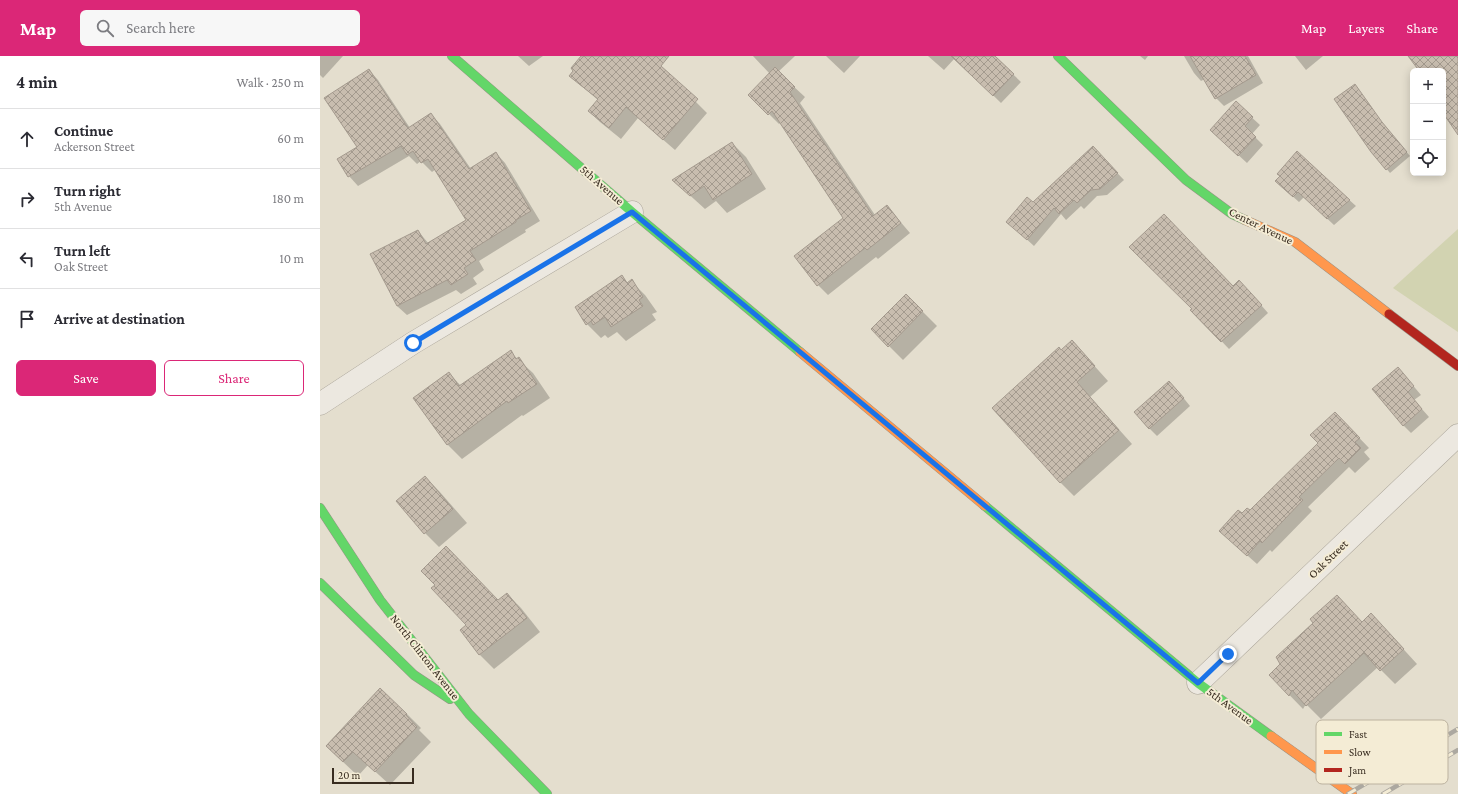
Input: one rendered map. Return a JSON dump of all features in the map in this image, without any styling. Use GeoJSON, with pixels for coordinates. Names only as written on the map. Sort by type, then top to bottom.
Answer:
{"type":"FeatureCollection","features":[{"type":"Feature","properties":{"kind":"main road","name":"5th Avenue"},"geometry":{"type":"LineString","coordinates":[[452,56],[632,212],[1198,683],[1316,768]]}},
{"type":"Feature","properties":{"kind":"main road","name":"Center Avenue"},"geometry":{"type":"LineString","coordinates":[[1058,56],[1186,180],[1232,214],[1295,242],[1458,366]]}},
{"type":"Feature","properties":{"kind":"main road","name":"North Clinton Avenue"},"geometry":{"type":"LineString","coordinates":[[320,508],[380,600],[466,711],[547,794]]}},
{"type":"Feature","properties":{"kind":"main road"},"geometry":{"type":"LineString","coordinates":[[320,583],[414,675],[466,711]]}},
{"type":"Feature","properties":{"kind":"main road","name":"5th Avenue"},"geometry":{"type":"LineString","coordinates":[[1338,784],[1352,794]]}},
{"type":"Feature","properties":{"kind":"street"},"geometry":{"type":"LineString","coordinates":[[320,404],[413,343],[632,212]]}},
{"type":"Feature","properties":{"kind":"street","name":"Oak Street"},"geometry":{"type":"LineString","coordinates":[[1198,683],[1458,435]]}},
{"type":"Feature","properties":{"kind":"green space"},"geometry":{"type":"Polygon","coordinates":[[[1458,229],[1458,332],[1393,288],[1458,229]]]}},
{"type":"Feature","properties":{"kind":"building"},"geometry":{"type":"Polygon","coordinates":[[[581,56],[669,56],[661,66],[698,99],[663,140],[626,107],[609,128],[588,111],[598,99],[569,76],[573,71],[571,68],[581,56]]]}},
{"type":"Feature","properties":{"kind":"building"},"geometry":{"type":"Polygon","coordinates":[[[951,56],[995,56],[1014,74],[993,96],[951,56]]]}},
{"type":"Feature","properties":{"kind":"building"},"geometry":{"type":"Polygon","coordinates":[[[1190,56],[1245,56],[1256,75],[1215,99],[1190,56]]]}},
{"type":"Feature","properties":{"kind":"building"},"geometry":{"type":"Polygon","coordinates":[[[1408,56],[1458,56],[1458,135],[1446,117],[1446,68],[1417,68],[1408,56]]]}},
{"type":"Feature","properties":{"kind":"building"},"geometry":{"type":"Polygon","coordinates":[[[775,67],[795,87],[790,92],[873,216],[887,205],[901,223],[867,250],[865,248],[817,286],[794,256],[843,218],[772,111],[768,115],[748,95],[775,67]]]}},
{"type":"Feature","properties":{"kind":"building"},"geometry":{"type":"Polygon","coordinates":[[[369,69],[408,128],[431,113],[469,169],[496,152],[531,211],[470,251],[476,260],[464,268],[468,274],[451,285],[447,280],[397,306],[370,254],[418,230],[426,244],[466,220],[428,159],[421,163],[413,151],[407,155],[401,146],[348,177],[337,159],[357,147],[324,98],[369,69]]]}},
{"type":"Feature","properties":{"kind":"building"},"geometry":{"type":"Polygon","coordinates":[[[1355,84],[1382,122],[1407,152],[1386,170],[1371,152],[1334,99],[1355,84]]]}},
{"type":"Feature","properties":{"kind":"building"},"geometry":{"type":"Polygon","coordinates":[[[1236,101],[1253,117],[1245,126],[1256,137],[1238,156],[1210,130],[1236,101]]]}},
{"type":"Feature","properties":{"kind":"building"},"geometry":{"type":"Polygon","coordinates":[[[732,142],[752,174],[713,200],[704,186],[690,196],[672,180],[732,142]]]}},
{"type":"Feature","properties":{"kind":"building"},"geometry":{"type":"Polygon","coordinates":[[[1093,146],[1118,173],[1100,189],[1091,190],[1077,203],[1074,200],[1059,214],[1054,208],[1027,240],[1006,222],[1027,197],[1033,202],[1093,146]]]}},
{"type":"Feature","properties":{"kind":"building"},"geometry":{"type":"Polygon","coordinates":[[[1297,151],[1350,200],[1327,219],[1298,192],[1293,197],[1275,181],[1280,176],[1277,174],[1297,151]]]}},
{"type":"Feature","properties":{"kind":"building"},"geometry":{"type":"Polygon","coordinates":[[[1164,214],[1233,286],[1239,280],[1262,305],[1221,342],[1190,310],[1192,309],[1129,247],[1164,214]]]}},
{"type":"Feature","properties":{"kind":"building"},"geometry":{"type":"Polygon","coordinates":[[[622,275],[627,283],[632,279],[643,297],[639,300],[643,306],[611,327],[605,317],[593,325],[591,321],[586,325],[575,307],[622,275]]]}},
{"type":"Feature","properties":{"kind":"building"},"geometry":{"type":"Polygon","coordinates":[[[906,294],[923,311],[888,347],[871,329],[906,294]]]}},
{"type":"Feature","properties":{"kind":"building"},"geometry":{"type":"Polygon","coordinates":[[[1072,340],[1095,366],[1077,382],[1119,430],[1060,483],[992,408],[1059,347],[1061,350],[1072,340]]]}},
{"type":"Feature","properties":{"kind":"building"},"geometry":{"type":"Polygon","coordinates":[[[511,350],[516,359],[519,357],[537,384],[508,403],[507,401],[447,445],[413,398],[449,372],[459,386],[511,350]]]}},
{"type":"Feature","properties":{"kind":"building"},"geometry":{"type":"Polygon","coordinates":[[[1398,367],[1414,386],[1408,392],[1422,409],[1403,426],[1372,389],[1398,367]]]}},
{"type":"Feature","properties":{"kind":"building"},"geometry":{"type":"Polygon","coordinates":[[[1169,381],[1184,398],[1149,429],[1134,412],[1169,381]]]}},
{"type":"Feature","properties":{"kind":"building"},"geometry":{"type":"Polygon","coordinates":[[[1335,412],[1360,438],[1355,442],[1361,448],[1345,464],[1339,458],[1299,497],[1303,500],[1262,543],[1260,541],[1247,556],[1219,531],[1238,510],[1242,513],[1247,508],[1250,510],[1318,443],[1310,435],[1335,412]]]}},
{"type":"Feature","properties":{"kind":"building"},"geometry":{"type":"Polygon","coordinates":[[[425,476],[453,509],[424,534],[396,501],[425,476]]]}},
{"type":"Feature","properties":{"kind":"building"},"geometry":{"type":"Polygon","coordinates":[[[446,546],[498,600],[507,593],[527,618],[479,655],[460,630],[466,625],[431,588],[435,585],[421,571],[446,546]]]}},
{"type":"Feature","properties":{"kind":"building"},"geometry":{"type":"Polygon","coordinates":[[[1337,595],[1362,622],[1371,613],[1404,649],[1380,671],[1364,653],[1306,706],[1292,690],[1289,696],[1269,675],[1280,664],[1276,657],[1313,623],[1310,619],[1337,595]]]}},
{"type":"Feature","properties":{"kind":"building"},"geometry":{"type":"Polygon","coordinates":[[[380,688],[407,714],[406,715],[417,727],[375,772],[353,752],[343,762],[326,746],[380,688]]]}},
{"type":"Feature","properties":{"kind":"railway"},"geometry":{"type":"LineString","coordinates":[[1448,735],[1458,729]]}},
{"type":"Feature","properties":{"kind":"railway"},"geometry":{"type":"LineString","coordinates":[[1448,756],[1458,750]]}},
{"type":"Feature","properties":{"kind":"railway"},"geometry":{"type":"LineString","coordinates":[[1348,794],[1365,784]]}},
{"type":"Feature","properties":{"kind":"railway"},"geometry":{"type":"LineString","coordinates":[[1383,794],[1400,784]]}},
{"type":"Feature","properties":{"kind":"traffic: fast"},"geometry":{"type":"LineString","coordinates":[[452,56],[632,212],[800,352]]}},
{"type":"Feature","properties":{"kind":"traffic: fast"},"geometry":{"type":"LineString","coordinates":[[1058,56],[1186,180],[1232,214],[1245,220]]}},
{"type":"Feature","properties":{"kind":"traffic: fast"},"geometry":{"type":"LineString","coordinates":[[985,506],[1198,683],[1271,736]]}},
{"type":"Feature","properties":{"kind":"traffic: fast"},"geometry":{"type":"LineString","coordinates":[[320,508],[380,600],[469,714],[547,794]]}},
{"type":"Feature","properties":{"kind":"traffic: fast"},"geometry":{"type":"LineString","coordinates":[[320,583],[414,675],[450,699]]}},
{"type":"Feature","properties":{"kind":"traffic: slow"},"geometry":{"type":"LineString","coordinates":[[1245,220],[1295,242],[1389,314]]}},
{"type":"Feature","properties":{"kind":"traffic: slow"},"geometry":{"type":"LineString","coordinates":[[800,352],[985,506]]}},
{"type":"Feature","properties":{"kind":"traffic: slow"},"geometry":{"type":"LineString","coordinates":[[1271,736],[1316,768]]}},
{"type":"Feature","properties":{"kind":"traffic: slow"},"geometry":{"type":"LineString","coordinates":[[1338,784],[1352,794]]}},
{"type":"Feature","properties":{"kind":"traffic: jam"},"geometry":{"type":"LineString","coordinates":[[1389,314],[1458,366]]}},
{"type":"Feature","properties":{"kind":"route"},"geometry":{"type":"LineString","coordinates":[[413,343],[632,212],[1198,683],[1228,654]]}}]}
